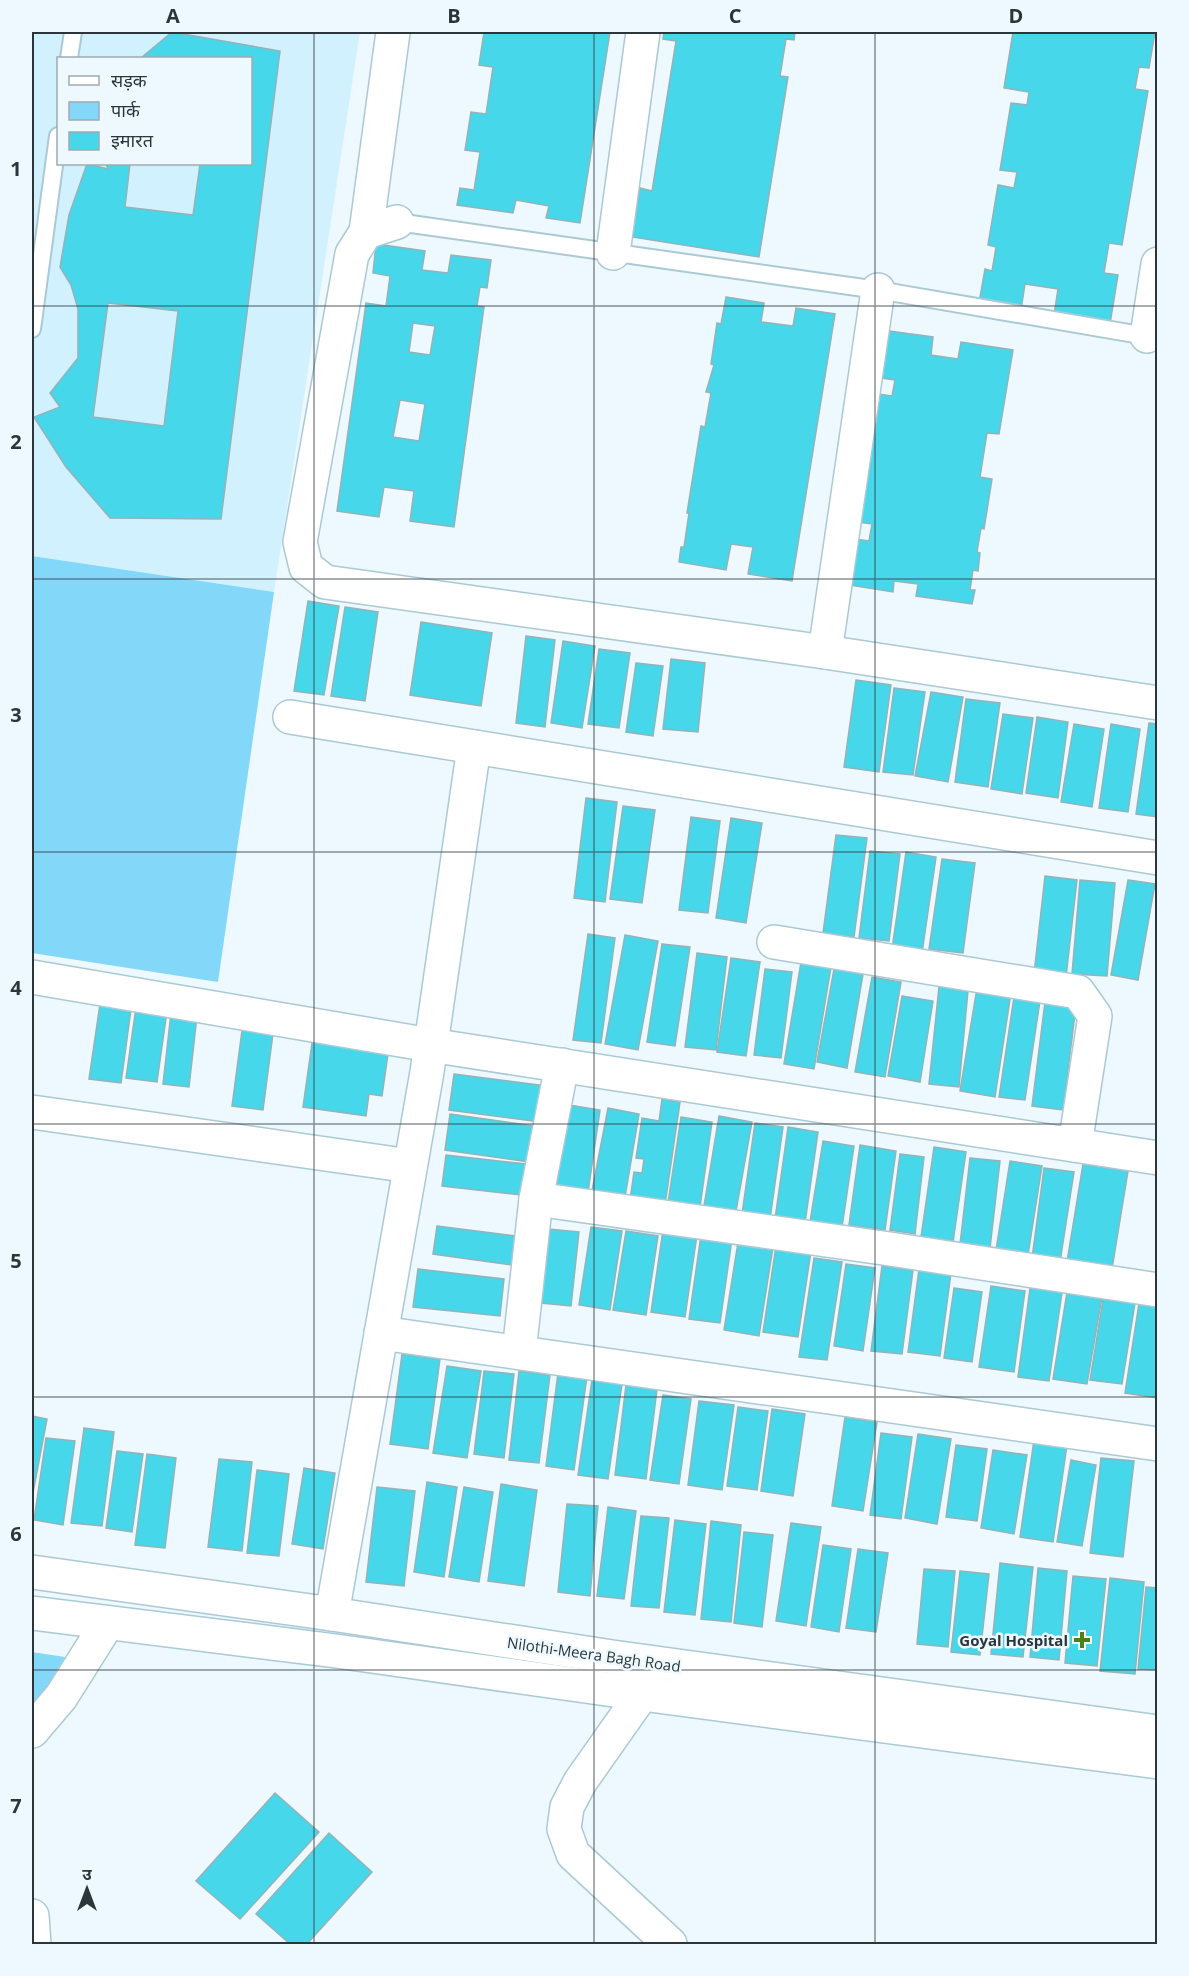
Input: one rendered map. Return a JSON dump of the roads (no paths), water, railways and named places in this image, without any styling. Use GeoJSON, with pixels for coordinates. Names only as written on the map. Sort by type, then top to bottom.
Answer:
{"type":"FeatureCollection","features":[{"type":"Feature","properties":{"kind":"street"},"geometry":{"type":"LineString","coordinates":[[393,32],[366,232],[352,254],[300,542],[306,567],[325,582],[825,652],[1158,703]]}},
{"type":"Feature","properties":{"kind":"street"},"geometry":{"type":"LineString","coordinates":[[613,253],[643,32]]}},
{"type":"Feature","properties":{"kind":"street"},"geometry":{"type":"LineString","coordinates":[[366,232],[397,222]]}},
{"type":"Feature","properties":{"kind":"street"},"geometry":{"type":"LineString","coordinates":[[1152,337],[1158,264]]}},
{"type":"Feature","properties":{"kind":"street"},"geometry":{"type":"LineString","coordinates":[[825,652],[878,291]]}},
{"type":"Feature","properties":{"kind":"street"},"geometry":{"type":"LineString","coordinates":[[290,717],[1158,858]]}},
{"type":"Feature","properties":{"kind":"street"},"geometry":{"type":"LineString","coordinates":[[332,1614],[430,1045],[474,747]]}},
{"type":"Feature","properties":{"kind":"street"},"geometry":{"type":"LineString","coordinates":[[774,942],[1078,992],[1095,1016],[1075,1146]]}},
{"type":"Feature","properties":{"kind":"street"},"geometry":{"type":"LineString","coordinates":[[32,977],[430,1045],[1158,1158]]}},
{"type":"Feature","properties":{"kind":"street"},"geometry":{"type":"LineString","coordinates":[[519,1352],[536,1199],[562,1065]]}},
{"type":"Feature","properties":{"kind":"street"},"geometry":{"type":"LineString","coordinates":[[32,1112],[410,1166]]}},
{"type":"Feature","properties":{"kind":"street"},"geometry":{"type":"LineString","coordinates":[[536,1199],[1158,1290]]}},
{"type":"Feature","properties":{"kind":"street"},"geometry":{"type":"LineString","coordinates":[[381,1334],[1158,1444]]}},
{"type":"Feature","properties":{"kind":"street","name":"Nilothi-Meera Bagh Road"},"geometry":{"type":"LineString","coordinates":[[32,1572],[332,1614],[647,1662],[1158,1732]]}},
{"type":"Feature","properties":{"kind":"street"},"geometry":{"type":"LineString","coordinates":[[32,1613],[336,1651],[1158,1762]]}},
{"type":"Feature","properties":{"kind":"street"},"geometry":{"type":"LineString","coordinates":[[32,1731],[61,1696],[107,1624]]}},
{"type":"Feature","properties":{"kind":"street"},"geometry":{"type":"LineString","coordinates":[[647,1662],[642,1694],[580,1782],[567,1807],[564,1829],[573,1854],[670,1944]]}},
{"type":"Feature","properties":{"kind":"street"},"geometry":{"type":"LineString","coordinates":[[32,1916],[34,1944]]}},
{"type":"Feature","properties":{"kind":"lane"},"geometry":{"type":"LineString","coordinates":[[69,57],[73,32]]}},
{"type":"Feature","properties":{"kind":"lane"},"geometry":{"type":"LineString","coordinates":[[32,328],[57,143]]}},
{"type":"Feature","properties":{"kind":"lane"},"geometry":{"type":"LineString","coordinates":[[397,222],[878,291],[1152,337]]}},
{"type":"Feature","properties":{"kind":"place","name":"Goyal Hospital"},"geometry":{"type":"Point","coordinates":[1082,1640]}}]}
